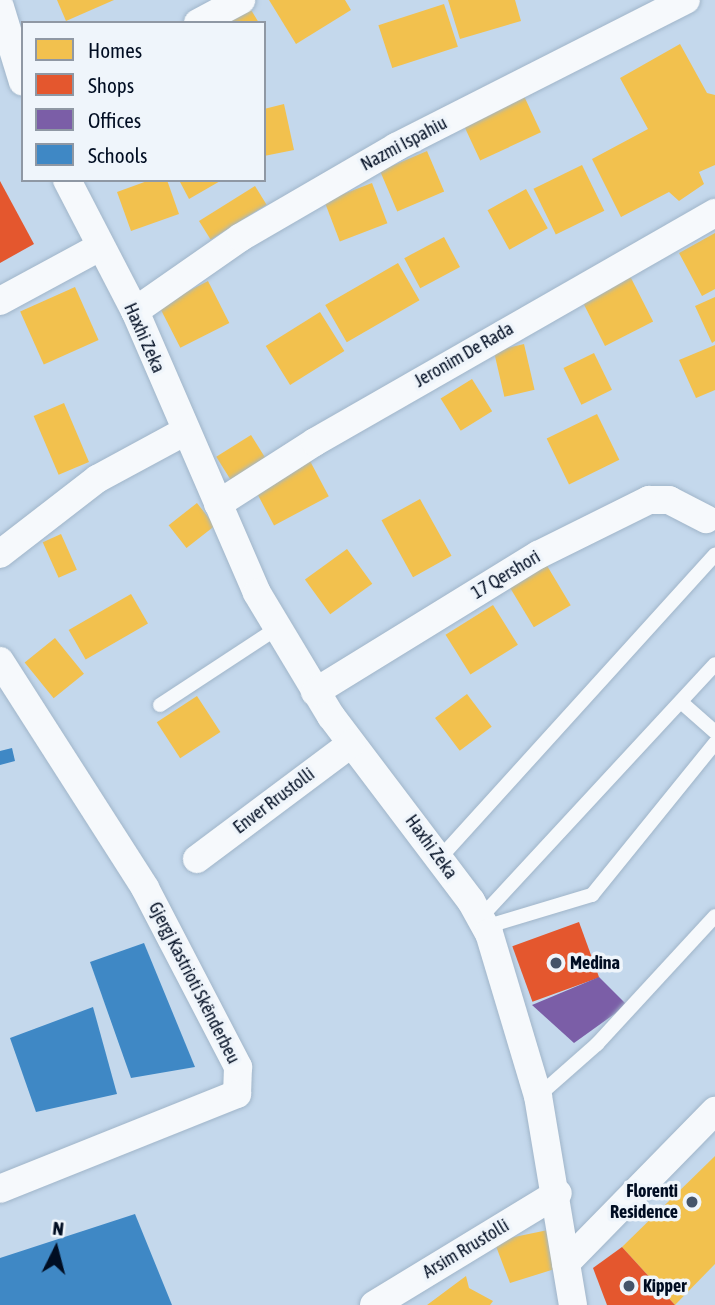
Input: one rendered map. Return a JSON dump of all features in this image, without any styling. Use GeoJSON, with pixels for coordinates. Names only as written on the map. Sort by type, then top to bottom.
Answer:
{"type":"FeatureCollection","features":[{"type":"Feature","properties":{"kind":"street"},"geometry":{"type":"LineString","coordinates":[[202,21],[241,0]]}},
{"type":"Feature","properties":{"kind":"street","name":"Nazmi Ispahiu"},"geometry":{"type":"LineString","coordinates":[[135,312],[241,237],[396,147],[686,0]]}},
{"type":"Feature","properties":{"kind":"street"},"geometry":{"type":"LineString","coordinates":[[0,7],[21,75]]}},
{"type":"Feature","properties":{"kind":"street","name":"Haxhi Zeka"},"geometry":{"type":"LineString","coordinates":[[68,182],[135,312],[184,432],[276,628],[351,744],[439,859],[483,922],[538,1096],[558,1193],[573,1305]]}},
{"type":"Feature","properties":{"kind":"street","name":"Jeronim De Rada"},"geometry":{"type":"LineString","coordinates":[[218,504],[315,442],[715,213]]}},
{"type":"Feature","properties":{"kind":"street"},"geometry":{"type":"LineString","coordinates":[[0,301],[100,247]]}},
{"type":"Feature","properties":{"kind":"street"},"geometry":{"type":"LineString","coordinates":[[0,554],[97,479],[184,432]]}},
{"type":"Feature","properties":{"kind":"street","name":"17 Qershori"},"geometry":{"type":"LineString","coordinates":[[315,692],[538,555],[649,500],[669,500],[706,519]]}},
{"type":"Feature","properties":{"kind":"street","name":"Gjergj Kastrioti Skënderbeu"},"geometry":{"type":"LineString","coordinates":[[0,661],[145,888],[238,1067],[237,1094],[0,1189]]}},
{"type":"Feature","properties":{"kind":"street","name":"Enver Rrustolli"},"geometry":{"type":"LineString","coordinates":[[197,859],[351,744]]}},
{"type":"Feature","properties":{"kind":"street"},"geometry":{"type":"LineString","coordinates":[[566,1263],[715,1111]]}},
{"type":"Feature","properties":{"kind":"street","name":"Arsim Rrustolli"},"geometry":{"type":"LineString","coordinates":[[374,1305],[558,1193]]}},
{"type":"Feature","properties":{"kind":"lane"},"geometry":{"type":"LineString","coordinates":[[439,859],[715,555]]}},
{"type":"Feature","properties":{"kind":"lane"},"geometry":{"type":"LineString","coordinates":[[160,705],[276,628]]}},
{"type":"Feature","properties":{"kind":"lane"},"geometry":{"type":"LineString","coordinates":[[483,922],[715,664]]}},
{"type":"Feature","properties":{"kind":"lane"},"geometry":{"type":"LineString","coordinates":[[681,702],[715,732]]}},
{"type":"Feature","properties":{"kind":"lane"},"geometry":{"type":"LineString","coordinates":[[483,922],[592,895],[715,743]]}},
{"type":"Feature","properties":{"kind":"lane"},"geometry":{"type":"LineString","coordinates":[[538,1096],[597,1044],[715,916]]}},
{"type":"Feature","properties":{"kind":"building: Homes"},"geometry":{"type":"Polygon","coordinates":[[[57,0],[114,0],[66,21],[57,0]]]}},
{"type":"Feature","properties":{"kind":"building: Homes"},"geometry":{"type":"Polygon","coordinates":[[[269,0],[345,0],[351,10],[296,44],[269,0]]]}},
{"type":"Feature","properties":{"kind":"building: Homes"},"geometry":{"type":"Polygon","coordinates":[[[448,0],[515,0],[521,21],[460,39],[448,0]]]}},
{"type":"Feature","properties":{"kind":"building: Homes"},"geometry":{"type":"Polygon","coordinates":[[[444,4],[458,47],[392,68],[378,25],[444,4]]]}},
{"type":"Feature","properties":{"kind":"building: Homes"},"geometry":{"type":"Polygon","coordinates":[[[248,5],[258,21],[220,21],[248,5]]]}},
{"type":"Feature","properties":{"kind":"building: Homes"},"geometry":{"type":"Polygon","coordinates":[[[680,44],[707,93],[715,95],[715,165],[699,172],[704,184],[679,201],[669,192],[621,217],[592,159],[648,129],[620,78],[680,44]]]}},
{"type":"Feature","properties":{"kind":"building: Homes"},"geometry":{"type":"Polygon","coordinates":[[[524,96],[541,132],[480,161],[463,124],[524,96]]]}},
{"type":"Feature","properties":{"kind":"building: Homes"},"geometry":{"type":"Polygon","coordinates":[[[284,104],[294,150],[266,156],[266,108],[284,104]]]}},
{"type":"Feature","properties":{"kind":"building: Homes"},"geometry":{"type":"Polygon","coordinates":[[[427,151],[444,192],[397,211],[380,171],[427,151]]]}},
{"type":"Feature","properties":{"kind":"building: Homes"},"geometry":{"type":"Polygon","coordinates":[[[582,165],[604,211],[556,235],[533,189],[582,165]]]}},
{"type":"Feature","properties":{"kind":"building: Homes"},"geometry":{"type":"Polygon","coordinates":[[[144,182],[168,182],[179,214],[131,231],[117,192],[144,182]]]}},
{"type":"Feature","properties":{"kind":"building: Homes"},"geometry":{"type":"Polygon","coordinates":[[[180,182],[219,182],[189,199],[180,182]]]}},
{"type":"Feature","properties":{"kind":"building: Homes"},"geometry":{"type":"Polygon","coordinates":[[[372,183],[387,223],[340,241],[324,201],[372,183]]]}},
{"type":"Feature","properties":{"kind":"building: Homes"},"geometry":{"type":"Polygon","coordinates":[[[255,186],[267,205],[211,240],[199,221],[255,186]]]}},
{"type":"Feature","properties":{"kind":"building: Homes"},"geometry":{"type":"Polygon","coordinates":[[[526,189],[548,228],[509,250],[488,210],[526,189]]]}},
{"type":"Feature","properties":{"kind":"building: Homes"},"geometry":{"type":"Polygon","coordinates":[[[715,233],[715,289],[702,296],[679,253],[715,233]]]}},
{"type":"Feature","properties":{"kind":"building: Homes"},"geometry":{"type":"Polygon","coordinates":[[[444,237],[460,267],[420,288],[404,258],[444,237]]]}},
{"type":"Feature","properties":{"kind":"building: Homes"},"geometry":{"type":"Polygon","coordinates":[[[398,263],[420,300],[347,342],[325,305],[398,263]]]}},
{"type":"Feature","properties":{"kind":"building: Homes"},"geometry":{"type":"Polygon","coordinates":[[[630,276],[653,321],[605,346],[582,301],[630,276]]]}},
{"type":"Feature","properties":{"kind":"building: Homes"},"geometry":{"type":"Polygon","coordinates":[[[208,281],[229,323],[180,348],[159,306],[208,281]]]}},
{"type":"Feature","properties":{"kind":"building: Homes"},"geometry":{"type":"Polygon","coordinates":[[[75,287],[99,340],[44,364],[20,311],[75,287]]]}},
{"type":"Feature","properties":{"kind":"building: Homes"},"geometry":{"type":"Polygon","coordinates":[[[715,297],[715,341],[712,343],[695,306],[715,297]]]}},
{"type":"Feature","properties":{"kind":"building: Homes"},"geometry":{"type":"Polygon","coordinates":[[[320,312],[344,351],[290,385],[266,346],[320,312]]]}},
{"type":"Feature","properties":{"kind":"building: Homes"},"geometry":{"type":"Polygon","coordinates":[[[524,344],[535,390],[504,397],[494,351],[524,344]]]}},
{"type":"Feature","properties":{"kind":"building: Homes"},"geometry":{"type":"Polygon","coordinates":[[[715,345],[715,390],[696,398],[679,360],[715,345]]]}},
{"type":"Feature","properties":{"kind":"building: Homes"},"geometry":{"type":"Polygon","coordinates":[[[594,353],[612,390],[581,405],[563,368],[594,353]]]}},
{"type":"Feature","properties":{"kind":"building: Homes"},"geometry":{"type":"Polygon","coordinates":[[[472,379],[492,411],[461,431],[441,399],[472,379]]]}},
{"type":"Feature","properties":{"kind":"building: Homes"},"geometry":{"type":"Polygon","coordinates":[[[64,403],[89,462],[59,475],[34,416],[64,403]]]}},
{"type":"Feature","properties":{"kind":"building: Homes"},"geometry":{"type":"Polygon","coordinates":[[[597,414],[619,460],[569,484],[547,439],[597,414]]]}},
{"type":"Feature","properties":{"kind":"building: Homes"},"geometry":{"type":"Polygon","coordinates":[[[251,435],[266,459],[231,480],[216,457],[251,435]]]}},
{"type":"Feature","properties":{"kind":"building: Homes"},"geometry":{"type":"Polygon","coordinates":[[[310,461],[329,496],[274,525],[255,490],[310,461]]]}},
{"type":"Feature","properties":{"kind":"building: Homes"},"geometry":{"type":"Polygon","coordinates":[[[420,499],[452,556],[413,577],[382,520],[420,499]]]}},
{"type":"Feature","properties":{"kind":"building: Homes"},"geometry":{"type":"Polygon","coordinates":[[[197,503],[215,526],[186,548],[169,525],[197,503]]]}},
{"type":"Feature","properties":{"kind":"building: Homes"},"geometry":{"type":"Polygon","coordinates":[[[61,534],[77,570],[59,578],[43,542],[61,534]]]}},
{"type":"Feature","properties":{"kind":"building: Homes"},"geometry":{"type":"Polygon","coordinates":[[[347,549],[372,584],[330,614],[305,580],[347,549]]]}},
{"type":"Feature","properties":{"kind":"building: Homes"},"geometry":{"type":"Polygon","coordinates":[[[546,564],[571,605],[534,627],[509,586],[546,564]]]}},
{"type":"Feature","properties":{"kind":"building: Homes"},"geometry":{"type":"Polygon","coordinates":[[[131,594],[148,623],[86,659],[69,630],[131,594]]]}},
{"type":"Feature","properties":{"kind":"building: Homes"},"geometry":{"type":"Polygon","coordinates":[[[493,605],[518,645],[470,675],[446,635],[493,605]]]}},
{"type":"Feature","properties":{"kind":"building: Homes"},"geometry":{"type":"Polygon","coordinates":[[[55,638],[84,674],[54,698],[25,663],[55,638]]]}},
{"type":"Feature","properties":{"kind":"building: Homes"},"geometry":{"type":"Polygon","coordinates":[[[467,694],[492,727],[460,751],[435,718],[467,694]]]}},
{"type":"Feature","properties":{"kind":"building: Homes"},"geometry":{"type":"Polygon","coordinates":[[[197,696],[220,732],[180,758],[157,722],[197,696]]]}},
{"type":"Feature","properties":{"kind":"building: Homes","name":"Florenti Residence"},"geometry":{"type":"Polygon","coordinates":[[[715,1156],[715,1264],[675,1305],[622,1247],[715,1156]]]}},
{"type":"Feature","properties":{"kind":"building: Homes"},"geometry":{"type":"Polygon","coordinates":[[[548,1230],[558,1268],[510,1283],[494,1241],[548,1230]]]}},
{"type":"Feature","properties":{"kind":"building: Homes"},"geometry":{"type":"Polygon","coordinates":[[[466,1276],[469,1288],[493,1301],[490,1305],[427,1305],[466,1276]]]}},
{"type":"Feature","properties":{"kind":"building: Shops"},"geometry":{"type":"Polygon","coordinates":[[[0,181],[34,244],[0,263],[0,181]]]}},
{"type":"Feature","properties":{"kind":"building: Shops","name":"Medina"},"geometry":{"type":"Polygon","coordinates":[[[579,922],[599,977],[532,1002],[512,946],[579,922]]]}},
{"type":"Feature","properties":{"kind":"building: Shops","name":"Kipper"},"geometry":{"type":"Polygon","coordinates":[[[622,1247],[675,1305],[607,1305],[593,1268],[622,1247]]]}},
{"type":"Feature","properties":{"kind":"building: Offices"},"geometry":{"type":"Polygon","coordinates":[[[599,977],[627,1005],[574,1043],[532,1005],[599,977]]]}},
{"type":"Feature","properties":{"kind":"building: Schools"},"geometry":{"type":"Polygon","coordinates":[[[12,748],[15,761],[0,765],[0,751],[12,748]]]}},
{"type":"Feature","properties":{"kind":"building: Schools"},"geometry":{"type":"Polygon","coordinates":[[[144,943],[195,1067],[131,1078],[90,962],[144,943]]]}},
{"type":"Feature","properties":{"kind":"building: Schools"},"geometry":{"type":"Polygon","coordinates":[[[93,1007],[117,1094],[36,1112],[10,1038],[93,1007]]]}},
{"type":"Feature","properties":{"kind":"building: Schools"},"geometry":{"type":"Polygon","coordinates":[[[135,1214],[172,1305],[0,1305],[0,1258],[135,1214]]]}},
{"type":"Feature","properties":{"kind":"place","name":"Medina"},"geometry":{"type":"Point","coordinates":[556,963]}},
{"type":"Feature","properties":{"kind":"place","name":"Florenti Residence"},"geometry":{"type":"Point","coordinates":[692,1202]}},
{"type":"Feature","properties":{"kind":"place","name":"Kipper"},"geometry":{"type":"Point","coordinates":[629,1286]}}]}
